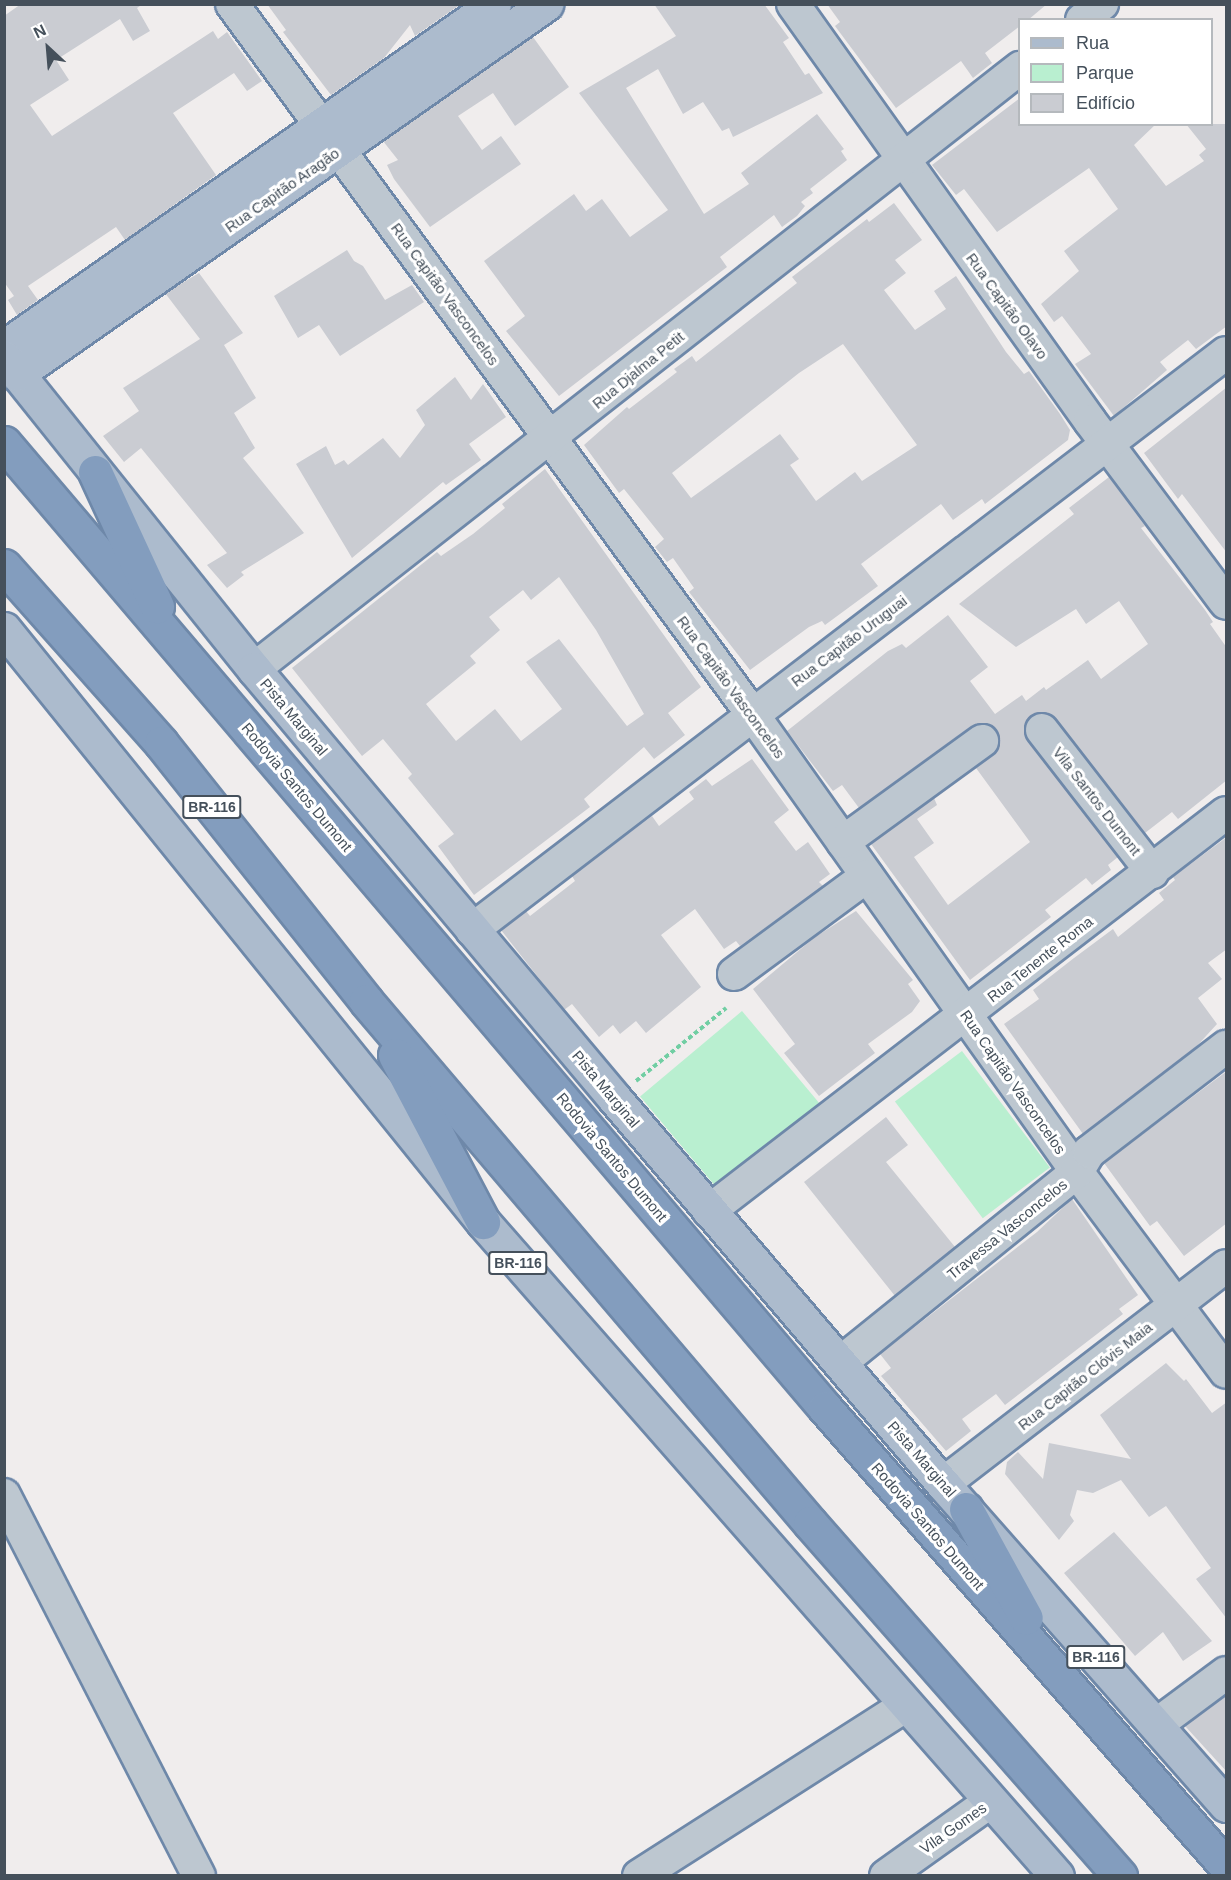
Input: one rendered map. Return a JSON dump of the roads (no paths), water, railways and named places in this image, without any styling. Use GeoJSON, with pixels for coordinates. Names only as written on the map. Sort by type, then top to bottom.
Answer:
{"type":"FeatureCollection","features":[{"type":"Feature","properties":{"kind":"highway","name":"Rodovia Santos Dumont"},"geometry":{"type":"LineString","coordinates":[[4,443],[825,1408],[1227,1866]]}},
{"type":"Feature","properties":{"kind":"highway"},"geometry":{"type":"LineString","coordinates":[[95,472],[174,643]]}},
{"type":"Feature","properties":{"kind":"highway","name":"BR-116"},"geometry":{"type":"LineString","coordinates":[[4,566],[161,743],[366,1001],[810,1523],[1120,1875]]}},
{"type":"Feature","properties":{"kind":"highway"},"geometry":{"type":"LineString","coordinates":[[366,1001],[483,1222]]}},
{"type":"Feature","properties":{"kind":"highway"},"geometry":{"type":"LineString","coordinates":[[966,1509],[1056,1672]]}},
{"type":"Feature","properties":{"kind":"main road","name":"Rua Capitão Aragão"},"geometry":{"type":"LineString","coordinates":[[332,137],[495,4]]}},
{"type":"Feature","properties":{"kind":"main road","name":"Rua Capitão Aragão"},"geometry":{"type":"LineString","coordinates":[[9,360],[332,137],[546,4]]}},
{"type":"Feature","properties":{"kind":"main road","name":"Pista Marginal"},"geometry":{"type":"LineString","coordinates":[[9,360],[95,472],[254,669],[472,930],[943,1484],[1227,1805]]}},
{"type":"Feature","properties":{"kind":"main road","name":"BR-116"},"geometry":{"type":"LineString","coordinates":[[4,628],[483,1222],[1057,1875]]}},
{"type":"Feature","properties":{"kind":"street","name":"Rua Capitão Vasconcelos"},"geometry":{"type":"LineString","coordinates":[[232,4],[332,137],[550,440],[753,715],[1077,1172],[1227,1372]]}},
{"type":"Feature","properties":{"kind":"street","name":"Rua Capitão Olavo"},"geometry":{"type":"LineString","coordinates":[[793,4],[901,159],[1107,444],[1227,603]]}},
{"type":"Feature","properties":{"kind":"street"},"geometry":{"type":"LineString","coordinates":[[1084,18],[1102,4]]}},
{"type":"Feature","properties":{"kind":"street","name":"Rua Djalma Petit"},"geometry":{"type":"LineString","coordinates":[[254,669],[550,440],[901,159],[1018,70]]}},
{"type":"Feature","properties":{"kind":"street","name":"Rua Capitão Uruguai"},"geometry":{"type":"LineString","coordinates":[[472,930],[1227,353]]}},
{"type":"Feature","properties":{"kind":"street","name":"Vila Santos Dumont"},"geometry":{"type":"LineString","coordinates":[[1042,730],[1152,872]]}},
{"type":"Feature","properties":{"kind":"street"},"geometry":{"type":"LineString","coordinates":[[843,842],[982,741]]}},
{"type":"Feature","properties":{"kind":"street","name":"Rua Tenente Roma"},"geometry":{"type":"LineString","coordinates":[[709,1211],[967,1016],[1227,813]]}},
{"type":"Feature","properties":{"kind":"street"},"geometry":{"type":"LineString","coordinates":[[734,974],[867,876]]}},
{"type":"Feature","properties":{"kind":"street","name":"Travessa Vasconcelos"},"geometry":{"type":"LineString","coordinates":[[840,1363],[1077,1172],[1089,1152],[1226,1047]]}},
{"type":"Feature","properties":{"kind":"street","name":"Rua Capitão Clóvis Maia"},"geometry":{"type":"LineString","coordinates":[[943,1484],[1227,1266]]}},
{"type":"Feature","properties":{"kind":"street"},"geometry":{"type":"LineString","coordinates":[[4,1495],[199,1875]]}},
{"type":"Feature","properties":{"kind":"street"},"geometry":{"type":"LineString","coordinates":[[1156,1725],[1227,1673]]}},
{"type":"Feature","properties":{"kind":"street"},"geometry":{"type":"LineString","coordinates":[[639,1875],[906,1705]]}},
{"type":"Feature","properties":{"kind":"street","name":"Vila Gomes"},"geometry":{"type":"LineString","coordinates":[[886,1875],[991,1801]]}}]}
